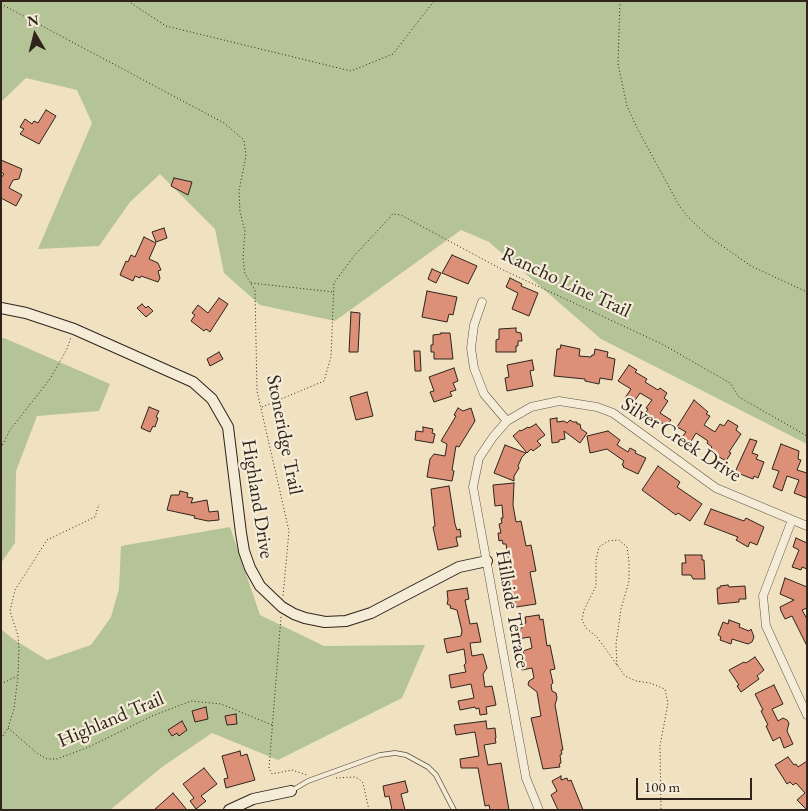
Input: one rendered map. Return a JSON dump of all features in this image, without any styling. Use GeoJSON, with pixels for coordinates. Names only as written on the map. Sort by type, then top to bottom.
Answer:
{"type":"FeatureCollection","features":[{"type":"Feature","properties":{"kind":"street"},"geometry":{"type":"LineString","coordinates":[[482,302],[474,326],[471,348],[474,368],[484,394],[506,421]]}},
{"type":"Feature","properties":{"kind":"street","name":"Highland Drive"},"geometry":{"type":"LineString","coordinates":[[1,308],[26,313],[74,329],[192,382],[212,399],[228,427],[244,551],[250,568],[260,586],[282,607],[304,618],[325,622],[346,621],[371,613],[459,568],[487,561]]}},
{"type":"Feature","properties":{"kind":"street","name":"Silver Creek Drive"},"geometry":{"type":"LineString","coordinates":[[506,421],[531,407],[559,401],[597,407],[614,413],[716,488],[807,526]]}},
{"type":"Feature","properties":{"kind":"street","name":"Hillside Terrace"},"geometry":{"type":"LineString","coordinates":[[506,421],[479,458],[474,487],[526,778],[539,810]]}},
{"type":"Feature","properties":{"kind":"street"},"geometry":{"type":"LineString","coordinates":[[792,520],[763,596],[766,626],[807,715]]}},
{"type":"Feature","properties":{"kind":"street"},"geometry":{"type":"LineString","coordinates":[[228,810],[253,799],[291,791]]}},
{"type":"Feature","properties":{"kind":"lane"},"geometry":{"type":"LineString","coordinates":[[291,791],[318,777],[380,755],[395,753],[406,755],[428,767],[436,775],[454,810]]}},
{"type":"Feature","properties":{"kind":"path"},"geometry":{"type":"LineString","coordinates":[[128,1],[166,26],[351,71],[394,54],[434,1]]}},
{"type":"Feature","properties":{"kind":"path"},"geometry":{"type":"LineString","coordinates":[[620,1],[618,64],[628,106],[637,128],[680,207],[708,236],[751,266],[807,292]]}},
{"type":"Feature","properties":{"kind":"path","name":"Stoneridge Trail"},"geometry":{"type":"LineString","coordinates":[[1,4],[224,122],[244,140],[246,156],[239,191],[240,212],[245,231],[243,258],[245,274],[256,290],[257,391],[289,530],[269,768],[272,774],[292,770],[318,777]]}},
{"type":"Feature","properties":{"kind":"path","name":"Rancho Line Trail"},"geometry":{"type":"LineString","coordinates":[[261,407],[324,382],[330,357],[334,283],[354,256],[393,214],[401,216],[501,269],[662,344],[730,383],[739,397],[807,436]]}},
{"type":"Feature","properties":{"kind":"path"},"geometry":{"type":"LineString","coordinates":[[251,283],[334,292]]}},
{"type":"Feature","properties":{"kind":"path"},"geometry":{"type":"LineString","coordinates":[[1,448],[10,430],[50,379],[67,349],[74,329]]}},
{"type":"Feature","properties":{"kind":"path"},"geometry":{"type":"LineString","coordinates":[[1,739],[8,728],[14,709],[18,676],[20,648],[10,611],[15,590],[46,540],[94,517],[99,504]]}},
{"type":"Feature","properties":{"kind":"path"},"geometry":{"type":"LineString","coordinates":[[617,664],[616,644],[621,609],[629,581],[627,547],[619,540],[608,541],[598,547],[596,586],[584,610],[582,620],[586,628],[597,637],[625,676],[636,682],[650,682],[665,689],[668,703],[660,746],[661,810]]}},
{"type":"Feature","properties":{"kind":"path"},"geometry":{"type":"LineString","coordinates":[[1,684],[18,676]]}},
{"type":"Feature","properties":{"kind":"path","name":"Highland Trail"},"geometry":{"type":"LineString","coordinates":[[8,728],[38,754],[47,759],[57,759],[89,747],[152,716],[191,701],[221,704],[272,725]]}},
{"type":"Feature","properties":{"kind":"path"},"geometry":{"type":"LineString","coordinates":[[336,778],[359,779],[363,783],[369,810]]}},
{"type":"Feature","properties":{"kind":"green space"},"geometry":{"type":"Polygon","coordinates":[[[1,1],[807,1],[807,444],[601,339],[489,242],[461,230],[335,321],[260,305],[224,273],[215,229],[160,174],[130,202],[99,246],[38,249],[92,123],[77,90],[26,78],[1,102],[1,1]]]}},
{"type":"Feature","properties":{"kind":"green space"},"geometry":{"type":"Polygon","coordinates":[[[1,338],[110,384],[99,411],[37,416],[16,471],[15,543],[1,563],[1,338]]]}},
{"type":"Feature","properties":{"kind":"green space"},"geometry":{"type":"Polygon","coordinates":[[[230,527],[260,615],[324,646],[425,645],[402,698],[278,760],[212,733],[162,767],[110,810],[1,810],[1,629],[13,639],[47,660],[91,645],[111,617],[119,589],[121,546],[230,527]]]}},
{"type":"Feature","properties":{"kind":"building"},"geometry":{"type":"Polygon","coordinates":[[[46,110],[56,116],[39,144],[20,134],[24,129],[20,127],[25,119],[32,124],[34,121],[38,123],[46,110]]]}},
{"type":"Feature","properties":{"kind":"building"},"geometry":{"type":"Polygon","coordinates":[[[1,160],[22,169],[19,179],[13,180],[9,188],[22,195],[16,206],[1,198],[1,178],[4,174],[1,172],[1,160]]]}},
{"type":"Feature","properties":{"kind":"building"},"geometry":{"type":"Polygon","coordinates":[[[174,178],[192,182],[188,195],[171,186],[174,178]]]}},
{"type":"Feature","properties":{"kind":"building"},"geometry":{"type":"Polygon","coordinates":[[[164,228],[167,238],[156,242],[152,232],[164,228]]]}},
{"type":"Feature","properties":{"kind":"building"},"geometry":{"type":"Polygon","coordinates":[[[144,237],[156,243],[149,259],[158,263],[161,270],[158,271],[160,278],[158,282],[141,276],[140,278],[135,276],[133,281],[120,275],[131,255],[135,257],[144,237]]]}},
{"type":"Feature","properties":{"kind":"building"},"geometry":{"type":"Polygon","coordinates":[[[452,255],[477,266],[468,284],[442,273],[452,255]]]}},
{"type":"Feature","properties":{"kind":"building"},"geometry":{"type":"Polygon","coordinates":[[[432,269],[441,273],[436,283],[428,279],[432,269]]]}},
{"type":"Feature","properties":{"kind":"building"},"geometry":{"type":"Polygon","coordinates":[[[510,278],[522,284],[521,286],[538,293],[529,316],[512,309],[518,293],[506,287],[510,278]]]}},
{"type":"Feature","properties":{"kind":"building"},"geometry":{"type":"Polygon","coordinates":[[[427,291],[457,297],[453,315],[449,314],[447,322],[422,317],[427,291]]]}},
{"type":"Feature","properties":{"kind":"building"},"geometry":{"type":"Polygon","coordinates":[[[219,298],[228,304],[210,332],[206,329],[204,331],[191,321],[195,315],[192,313],[198,305],[208,313],[219,298]]]}},
{"type":"Feature","properties":{"kind":"building"},"geometry":{"type":"Polygon","coordinates":[[[142,304],[146,308],[148,306],[153,311],[146,317],[137,308],[142,304]]]}},
{"type":"Feature","properties":{"kind":"building"},"geometry":{"type":"Polygon","coordinates":[[[351,312],[360,313],[358,352],[349,352],[351,312]]]}},
{"type":"Feature","properties":{"kind":"building"},"geometry":{"type":"Polygon","coordinates":[[[516,328],[516,332],[521,333],[522,341],[518,341],[516,352],[496,352],[496,340],[499,339],[499,329],[516,328]]]}},
{"type":"Feature","properties":{"kind":"building"},"geometry":{"type":"Polygon","coordinates":[[[450,333],[453,359],[434,359],[434,352],[431,352],[433,335],[450,333]]]}},
{"type":"Feature","properties":{"kind":"building"},"geometry":{"type":"Polygon","coordinates":[[[561,345],[580,349],[579,356],[591,357],[594,355],[595,349],[608,352],[607,357],[615,359],[612,380],[600,378],[599,384],[585,381],[585,379],[554,376],[557,349],[560,349],[561,345]]]}},
{"type":"Feature","properties":{"kind":"building"},"geometry":{"type":"Polygon","coordinates":[[[414,351],[420,351],[421,371],[415,371],[414,351]]]}},
{"type":"Feature","properties":{"kind":"building"},"geometry":{"type":"Polygon","coordinates":[[[219,352],[223,359],[210,366],[207,359],[219,352]]]}},
{"type":"Feature","properties":{"kind":"building"},"geometry":{"type":"Polygon","coordinates":[[[532,360],[534,370],[530,371],[533,386],[507,391],[505,378],[509,377],[507,365],[532,360]]]}},
{"type":"Feature","properties":{"kind":"building"},"geometry":{"type":"Polygon","coordinates":[[[629,365],[637,370],[635,372],[647,379],[645,382],[667,393],[664,398],[668,401],[660,413],[671,420],[666,426],[646,412],[648,409],[646,408],[652,400],[640,393],[633,403],[625,398],[631,389],[618,381],[629,365]]]}},
{"type":"Feature","properties":{"kind":"building"},"geometry":{"type":"Polygon","coordinates":[[[454,368],[458,381],[453,383],[456,390],[450,392],[452,396],[434,402],[430,392],[434,391],[429,377],[454,368]]]}},
{"type":"Feature","properties":{"kind":"building"},"geometry":{"type":"Polygon","coordinates":[[[367,392],[373,416],[356,420],[350,397],[367,392]]]}},
{"type":"Feature","properties":{"kind":"building"},"geometry":{"type":"Polygon","coordinates":[[[694,400],[710,416],[704,425],[715,432],[720,424],[724,426],[728,420],[738,426],[736,430],[741,434],[729,452],[731,453],[726,461],[709,451],[712,447],[707,443],[708,441],[696,433],[690,443],[682,437],[686,432],[677,427],[694,400]]]}},
{"type":"Feature","properties":{"kind":"building"},"geometry":{"type":"Polygon","coordinates":[[[149,407],[159,411],[155,427],[153,426],[150,432],[141,428],[149,407]]]}},
{"type":"Feature","properties":{"kind":"building"},"geometry":{"type":"Polygon","coordinates":[[[458,408],[463,411],[471,408],[475,421],[459,447],[456,446],[452,481],[427,477],[430,459],[434,454],[445,456],[447,444],[441,441],[456,416],[454,415],[458,408]]]}},
{"type":"Feature","properties":{"kind":"building"},"geometry":{"type":"Polygon","coordinates":[[[557,418],[557,422],[564,421],[567,423],[570,420],[580,424],[581,429],[587,433],[580,443],[564,431],[565,439],[552,443],[550,419],[557,418]]]}},
{"type":"Feature","properties":{"kind":"building"},"geometry":{"type":"Polygon","coordinates":[[[536,424],[545,435],[537,441],[541,445],[527,453],[513,436],[520,430],[536,424]]]}},
{"type":"Feature","properties":{"kind":"building"},"geometry":{"type":"Polygon","coordinates":[[[423,427],[433,429],[432,433],[435,434],[433,443],[415,440],[416,431],[423,432],[423,427]]]}},
{"type":"Feature","properties":{"kind":"building"},"geometry":{"type":"Polygon","coordinates":[[[608,431],[620,440],[617,445],[628,452],[630,448],[636,451],[635,453],[646,458],[638,474],[623,467],[624,461],[607,449],[590,453],[587,436],[608,431]]]}},
{"type":"Feature","properties":{"kind":"building"},"geometry":{"type":"Polygon","coordinates":[[[750,439],[757,441],[752,453],[758,455],[756,459],[764,462],[758,478],[754,476],[753,479],[735,472],[750,439]]]}},
{"type":"Feature","properties":{"kind":"building"},"geometry":{"type":"Polygon","coordinates":[[[781,444],[799,451],[798,459],[801,460],[797,470],[807,473],[807,498],[794,493],[799,480],[787,476],[782,491],[773,487],[779,471],[772,469],[781,444]]]}},
{"type":"Feature","properties":{"kind":"building"},"geometry":{"type":"Polygon","coordinates":[[[505,445],[526,453],[518,466],[514,481],[494,473],[505,445]]]}},
{"type":"Feature","properties":{"kind":"building"},"geometry":{"type":"Polygon","coordinates":[[[658,466],[680,482],[677,487],[702,504],[690,521],[678,513],[676,515],[642,490],[658,466]]]}},
{"type":"Feature","properties":{"kind":"building"},"geometry":{"type":"Polygon","coordinates":[[[514,483],[513,505],[516,522],[521,521],[526,546],[531,545],[536,571],[530,572],[536,604],[516,607],[513,593],[509,593],[504,562],[509,561],[506,544],[503,544],[502,540],[499,541],[498,533],[501,533],[499,524],[502,523],[501,518],[503,518],[502,505],[495,506],[493,485],[514,483]]]}},
{"type":"Feature","properties":{"kind":"building"},"geometry":{"type":"Polygon","coordinates":[[[449,486],[455,524],[457,530],[460,529],[461,537],[456,537],[458,546],[438,550],[433,527],[435,526],[431,489],[449,486]]]}},
{"type":"Feature","properties":{"kind":"building"},"geometry":{"type":"Polygon","coordinates":[[[180,491],[188,493],[187,497],[193,498],[191,503],[207,500],[209,512],[218,511],[219,520],[208,521],[167,510],[171,495],[179,495],[180,491]]]}},
{"type":"Feature","properties":{"kind":"building"},"geometry":{"type":"Polygon","coordinates":[[[711,509],[744,521],[746,518],[764,527],[757,545],[750,542],[748,547],[736,540],[738,537],[704,524],[711,509]]]}},
{"type":"Feature","properties":{"kind":"building"},"geometry":{"type":"Polygon","coordinates":[[[796,538],[807,543],[807,569],[802,567],[801,570],[792,567],[799,550],[793,547],[796,538]]]}},
{"type":"Feature","properties":{"kind":"building"},"geometry":{"type":"Polygon","coordinates":[[[685,555],[702,555],[705,579],[693,579],[691,575],[682,575],[682,563],[686,563],[685,555]]]}},
{"type":"Feature","properties":{"kind":"building"},"geometry":{"type":"Polygon","coordinates":[[[785,578],[807,587],[807,608],[802,610],[807,619],[807,646],[792,616],[785,619],[781,611],[780,607],[794,600],[780,594],[785,578]]]}},
{"type":"Feature","properties":{"kind":"building"},"geometry":{"type":"Polygon","coordinates":[[[728,585],[729,587],[745,586],[746,599],[739,599],[739,602],[718,604],[717,588],[728,585]]]}},
{"type":"Feature","properties":{"kind":"building"},"geometry":{"type":"Polygon","coordinates":[[[467,588],[469,599],[465,600],[470,624],[477,623],[481,642],[470,643],[472,656],[483,654],[487,668],[483,674],[485,687],[492,686],[496,705],[486,707],[487,714],[480,715],[479,708],[476,709],[475,707],[460,710],[458,701],[474,698],[471,684],[451,688],[449,675],[466,672],[464,649],[447,653],[444,639],[461,636],[462,631],[457,610],[450,608],[451,606],[447,604],[447,591],[467,588]]]}},
{"type":"Feature","properties":{"kind":"building"},"geometry":{"type":"Polygon","coordinates":[[[539,615],[540,620],[543,619],[547,646],[550,645],[555,669],[550,670],[553,683],[551,685],[552,691],[556,693],[557,698],[555,705],[563,750],[561,750],[562,754],[560,755],[560,767],[543,769],[531,718],[541,716],[537,692],[528,685],[529,681],[534,678],[532,668],[522,670],[521,660],[525,660],[523,651],[532,648],[530,637],[517,639],[516,629],[522,628],[521,624],[526,623],[525,617],[539,615]]]}},
{"type":"Feature","properties":{"kind":"building"},"geometry":{"type":"Polygon","coordinates":[[[729,620],[740,624],[739,627],[749,631],[751,629],[754,637],[752,642],[748,644],[732,639],[731,644],[720,640],[721,637],[718,635],[723,622],[728,624],[729,620]]]}},
{"type":"Feature","properties":{"kind":"building"},"geometry":{"type":"Polygon","coordinates":[[[755,657],[764,670],[757,676],[759,679],[741,692],[737,686],[739,685],[729,670],[755,657]]]}},
{"type":"Feature","properties":{"kind":"building"},"geometry":{"type":"Polygon","coordinates":[[[774,685],[783,704],[772,709],[778,721],[783,718],[789,723],[787,731],[793,744],[784,748],[780,737],[773,741],[761,711],[763,710],[755,694],[774,685]]]}},
{"type":"Feature","properties":{"kind":"building"},"geometry":{"type":"Polygon","coordinates":[[[206,707],[208,719],[195,722],[192,711],[206,707]]]}},
{"type":"Feature","properties":{"kind":"building"},"geometry":{"type":"Polygon","coordinates":[[[236,714],[237,724],[227,725],[225,716],[236,714]]]}},
{"type":"Feature","properties":{"kind":"building"},"geometry":{"type":"Polygon","coordinates":[[[182,721],[187,730],[179,736],[177,733],[172,736],[168,730],[182,721]]]}},
{"type":"Feature","properties":{"kind":"building"},"geometry":{"type":"Polygon","coordinates":[[[486,721],[487,729],[495,728],[496,738],[496,743],[484,745],[488,765],[501,763],[509,810],[490,810],[489,805],[485,806],[478,768],[461,768],[460,759],[479,756],[475,732],[456,735],[454,725],[486,721]]]}},
{"type":"Feature","properties":{"kind":"building"},"geometry":{"type":"Polygon","coordinates":[[[240,751],[241,756],[247,754],[255,780],[226,788],[224,779],[228,778],[222,756],[240,751]]]}},
{"type":"Feature","properties":{"kind":"building"},"geometry":{"type":"Polygon","coordinates":[[[788,757],[798,767],[807,761],[807,810],[797,800],[805,793],[796,783],[793,785],[790,782],[787,784],[775,765],[788,757]]]}},
{"type":"Feature","properties":{"kind":"building"},"geometry":{"type":"Polygon","coordinates":[[[204,768],[217,784],[201,796],[206,801],[196,809],[190,801],[194,798],[183,784],[204,768]]]}},
{"type":"Feature","properties":{"kind":"building"},"geometry":{"type":"Polygon","coordinates":[[[561,776],[561,780],[567,778],[568,781],[571,780],[583,810],[558,810],[551,795],[557,791],[552,781],[561,776]]]}},
{"type":"Feature","properties":{"kind":"building"},"geometry":{"type":"Polygon","coordinates":[[[405,781],[408,792],[401,794],[405,810],[392,810],[389,796],[385,797],[383,786],[405,781]]]}},
{"type":"Feature","properties":{"kind":"building"},"geometry":{"type":"Polygon","coordinates":[[[173,793],[187,810],[154,810],[173,793]]]}}]}
